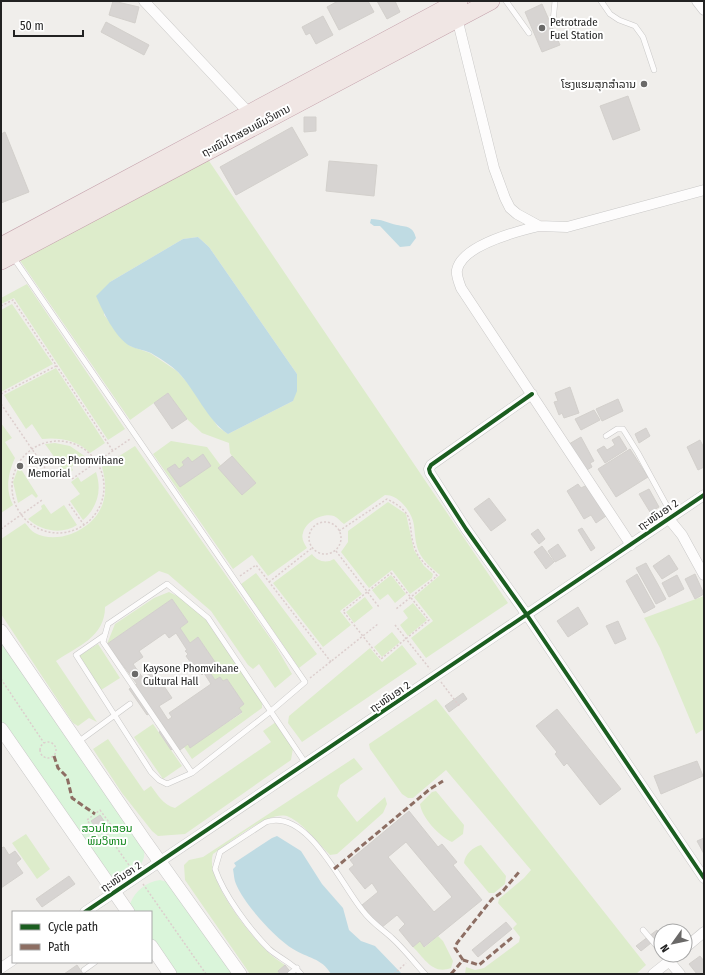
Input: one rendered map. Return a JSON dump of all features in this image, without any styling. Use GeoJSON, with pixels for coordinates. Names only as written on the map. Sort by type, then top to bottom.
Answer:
{"type":"FeatureCollection","features":[{"type":"Feature","properties":{"kind":"highway","name":"ຖະໜົນໄກສອນພົມວິຫານ"},"geometry":{"type":"LineString","coordinates":[[5,254],[249,113],[453,6],[491,1]]}},
{"type":"Feature","properties":{"kind":"highway","name":"ຖະໜົນໄກສອນພົມວິຫານ"},"geometry":{"type":"LineString","coordinates":[[5,254],[453,6]]}},
{"type":"Feature","properties":{"kind":"street"},"geometry":{"type":"LineString","coordinates":[[144,1],[249,113]]}},
{"type":"Feature","properties":{"kind":"street"},"geometry":{"type":"LineString","coordinates":[[697,1],[704,10]]}},
{"type":"Feature","properties":{"kind":"street"},"geometry":{"type":"LineString","coordinates":[[453,6],[486,139],[505,198],[517,214],[539,226]]}},
{"type":"Feature","properties":{"kind":"street"},"geometry":{"type":"LineString","coordinates":[[631,545],[461,288],[457,276],[459,264],[474,251],[507,234],[539,226],[567,227],[704,190]]}},
{"type":"Feature","properties":{"kind":"street"},"geometry":{"type":"LineString","coordinates":[[532,394],[438,460],[429,469],[437,485],[466,529],[527,615],[704,878]]}},
{"type":"Feature","properties":{"kind":"street","name":"ຖະໜົນອາ 2"},"geometry":{"type":"LineString","coordinates":[[86,911],[436,677],[704,495]]}},
{"type":"Feature","properties":{"kind":"street"},"geometry":{"type":"LineString","coordinates":[[671,518],[704,575]]}},
{"type":"Feature","properties":{"kind":"street"},"geometry":{"type":"LineString","coordinates":[[1,631],[240,974]]}},
{"type":"Feature","properties":{"kind":"street"},"geometry":{"type":"LineString","coordinates":[[1,729],[127,911]]}},
{"type":"Feature","properties":{"kind":"street"},"geometry":{"type":"LineString","coordinates":[[693,941],[704,932]]}},
{"type":"Feature","properties":{"kind":"street"},"geometry":{"type":"LineString","coordinates":[[152,947],[170,974]]}},
{"type":"Feature","properties":{"kind":"street"},"geometry":{"type":"LineString","coordinates":[[1,968],[12,961]]}},
{"type":"Feature","properties":{"kind":"street"},"geometry":{"type":"LineString","coordinates":[[653,974],[664,963]]}},
{"type":"Feature","properties":{"kind":"street"},"geometry":{"type":"LineString","coordinates":[[674,963],[680,974]]}},
{"type":"Feature","properties":{"kind":"lane"},"geometry":{"type":"LineString","coordinates":[[506,1],[529,34]]}},
{"type":"Feature","properties":{"kind":"lane"},"geometry":{"type":"LineString","coordinates":[[554,22],[555,1]]}},
{"type":"Feature","properties":{"kind":"lane"},"geometry":{"type":"LineString","coordinates":[[601,1],[610,14],[619,20],[635,26],[643,37],[654,70]]}},
{"type":"Feature","properties":{"kind":"lane"},"geometry":{"type":"LineString","coordinates":[[5,254],[137,434],[306,682],[192,772],[172,783],[167,784],[159,780],[151,772],[113,716],[76,655],[105,636]]}},
{"type":"Feature","properties":{"kind":"lane"},"geometry":{"type":"LineString","coordinates":[[606,436],[617,429],[623,429],[638,453],[671,518]]}},
{"type":"Feature","properties":{"kind":"lane"},"geometry":{"type":"LineString","coordinates":[[192,772],[103,642],[108,624],[167,584],[208,618],[306,764]]}},
{"type":"Feature","properties":{"kind":"lane"},"geometry":{"type":"LineString","coordinates":[[77,742],[101,727],[130,704]]}},
{"type":"Feature","properties":{"kind":"lane"},"geometry":{"type":"LineString","coordinates":[[301,974],[297,968],[270,949],[248,923],[226,892],[215,869],[220,852],[266,822],[273,820],[290,822],[313,841],[363,911],[379,928],[392,938],[425,974]]}},
{"type":"Feature","properties":{"kind":"lane"},"geometry":{"type":"LineString","coordinates":[[643,930],[653,941]]}},
{"type":"Feature","properties":{"kind":"lane"},"geometry":{"type":"LineString","coordinates":[[84,970],[94,963]]}},
{"type":"Feature","properties":{"kind":"lane"},"geometry":{"type":"LineString","coordinates":[[290,974],[297,968]]}},
{"type":"Feature","properties":{"kind":"path"},"geometry":{"type":"LineString","coordinates":[[1,306],[13,300],[113,451]]}},
{"type":"Feature","properties":{"kind":"path"},"geometry":{"type":"LineString","coordinates":[[1,394],[56,365]]}},
{"type":"Feature","properties":{"kind":"path"},"geometry":{"type":"LineString","coordinates":[[1,404],[45,468]]}},
{"type":"Feature","properties":{"kind":"path"},"geometry":{"type":"LineString","coordinates":[[72,479],[137,434]]}},
{"type":"Feature","properties":{"kind":"path"},"geometry":{"type":"LineString","coordinates":[[54,441],[67,442],[83,450],[96,462],[101,473],[103,496],[96,512],[84,525],[72,531],[58,533],[44,531],[31,525],[21,515],[15,504],[12,492],[12,480],[22,457],[32,449],[54,441]]}},
{"type":"Feature","properties":{"kind":"path"},"geometry":{"type":"LineString","coordinates":[[339,531],[387,499],[397,504],[409,516],[417,553],[423,563],[437,576],[396,609]]}},
{"type":"Feature","properties":{"kind":"path"},"geometry":{"type":"LineString","coordinates":[[1,528],[42,500]]}},
{"type":"Feature","properties":{"kind":"path"},"geometry":{"type":"LineString","coordinates":[[69,504],[84,525]]}},
{"type":"Feature","properties":{"kind":"path"},"geometry":{"type":"LineString","coordinates":[[322,523],[332,524],[339,531],[341,542],[336,551],[321,554],[312,548],[310,543],[310,533],[317,525],[322,523]]}},
{"type":"Feature","properties":{"kind":"path"},"geometry":{"type":"LineString","coordinates":[[269,582],[312,548]]}},
{"type":"Feature","properties":{"kind":"path"},"geometry":{"type":"LineString","coordinates":[[336,551],[379,607]]}},
{"type":"Feature","properties":{"kind":"path"},"geometry":{"type":"LineString","coordinates":[[235,579],[256,565],[331,662]]}},
{"type":"Feature","properties":{"kind":"path"},"geometry":{"type":"LineString","coordinates":[[391,573],[410,597],[429,620],[382,659],[343,611],[391,573]]}},
{"type":"Feature","properties":{"kind":"path"},"geometry":{"type":"LineString","coordinates":[[306,682],[378,624]]}},
{"type":"Feature","properties":{"kind":"path"},"geometry":{"type":"LineString","coordinates":[[395,625],[460,707]]}},
{"type":"Feature","properties":{"kind":"path"},"geometry":{"type":"LineString","coordinates":[[1,679],[44,743]]}},
{"type":"Feature","properties":{"kind":"path"},"geometry":{"type":"LineString","coordinates":[[50,742],[56,747],[55,755],[51,758],[43,757],[40,753],[40,747],[44,743],[50,742]]}},
{"type":"Feature","properties":{"kind":"path"},"geometry":{"type":"LineString","coordinates":[[100,810],[114,830],[107,834],[100,839],[87,820],[100,810]]}},
{"type":"Feature","properties":{"kind":"path"},"geometry":{"type":"LineString","coordinates":[[107,834],[206,974]]}},
{"type":"Feature","properties":{"kind":"path"},"geometry":{"type":"LineString","coordinates":[[394,974],[403,965]]}},
{"type":"Feature","properties":{"kind":"green space"},"geometry":{"type":"Polygon","coordinates":[[[207,158],[508,603],[426,658],[411,638],[433,621],[414,597],[440,575],[426,562],[419,552],[413,522],[408,510],[398,500],[388,495],[385,495],[344,524],[334,516],[330,515],[320,517],[311,522],[302,535],[307,548],[268,576],[252,555],[233,569],[153,454],[171,441],[207,447],[221,466],[232,456],[230,453],[229,443],[202,433],[187,419],[168,393],[130,420],[19,259],[207,158]],[[198,237],[183,239],[110,282],[104,315],[130,346],[150,353],[177,371],[193,389],[218,427],[228,434],[293,401],[297,374],[209,247],[198,237]]]}},
{"type":"Feature","properties":{"kind":"green space"},"geometry":{"type":"Polygon","coordinates":[[[27,284],[125,429],[108,440],[14,298],[1,304],[1,298],[27,284]]]}},
{"type":"Feature","properties":{"kind":"green space"},"geometry":{"type":"Polygon","coordinates":[[[12,304],[53,364],[1,392],[1,310],[12,304]]]}},
{"type":"Feature","properties":{"kind":"green space"},"geometry":{"type":"Polygon","coordinates":[[[56,368],[105,443],[90,453],[80,445],[68,440],[42,439],[32,424],[26,429],[4,395],[56,368]]]}},
{"type":"Feature","properties":{"kind":"green space"},"geometry":{"type":"Polygon","coordinates":[[[1,423],[12,438],[5,442],[15,458],[8,482],[9,493],[13,505],[1,513],[1,423]]]}},
{"type":"Feature","properties":{"kind":"green space"},"geometry":{"type":"Polygon","coordinates":[[[55,443],[70,446],[86,457],[71,467],[73,470],[67,475],[45,444],[55,443]]]}},
{"type":"Feature","properties":{"kind":"green space"},"geometry":{"type":"Polygon","coordinates":[[[135,446],[275,645],[292,674],[275,688],[259,664],[253,669],[248,665],[211,611],[168,574],[159,571],[105,607],[104,617],[100,626],[89,640],[56,661],[97,722],[89,718],[78,726],[73,723],[1,614],[1,539],[25,523],[31,530],[39,535],[58,537],[71,534],[90,523],[101,508],[104,499],[105,489],[102,467],[135,446]]]}},
{"type":"Feature","properties":{"kind":"green space"},"geometry":{"type":"Polygon","coordinates":[[[19,466],[38,496],[36,498],[32,494],[18,503],[13,482],[19,466]]]}},
{"type":"Feature","properties":{"kind":"green space"},"geometry":{"type":"Polygon","coordinates":[[[96,472],[99,485],[97,498],[92,510],[83,520],[70,501],[80,494],[71,482],[78,477],[81,482],[96,472]]]}},
{"type":"Feature","properties":{"kind":"green space"},"geometry":{"type":"Polygon","coordinates":[[[388,502],[406,514],[414,550],[424,566],[433,574],[432,578],[410,594],[392,570],[369,588],[341,552],[348,542],[348,531],[388,502]]]}},
{"type":"Feature","properties":{"kind":"green space"},"geometry":{"type":"Polygon","coordinates":[[[44,504],[51,514],[64,505],[77,525],[58,531],[45,529],[33,523],[28,519],[42,509],[41,506],[44,504]]]}},
{"type":"Feature","properties":{"kind":"green space"},"geometry":{"type":"Polygon","coordinates":[[[312,554],[322,561],[331,561],[334,559],[362,594],[340,611],[351,625],[323,647],[273,583],[312,554]]]}},
{"type":"Feature","properties":{"kind":"green space"},"geometry":{"type":"Polygon","coordinates":[[[256,573],[317,654],[299,668],[241,584],[256,573]]]}},
{"type":"Feature","properties":{"kind":"green space"},"geometry":{"type":"Polygon","coordinates":[[[391,575],[406,594],[395,603],[388,594],[380,600],[372,590],[391,575]]]}},
{"type":"Feature","properties":{"kind":"green space"},"geometry":{"type":"Polygon","coordinates":[[[169,592],[179,597],[205,618],[262,702],[262,708],[192,759],[184,747],[188,744],[190,747],[242,713],[239,708],[244,704],[227,679],[223,681],[215,680],[209,671],[217,665],[198,637],[190,643],[180,628],[188,622],[172,599],[107,644],[115,624],[154,598],[169,592]]]}},
{"type":"Feature","properties":{"kind":"green space"},"geometry":{"type":"Polygon","coordinates":[[[704,596],[704,729],[696,734],[660,648],[644,618],[704,596]]]}},
{"type":"Feature","properties":{"kind":"green space"},"geometry":{"type":"Polygon","coordinates":[[[365,597],[373,608],[354,623],[346,612],[365,597]]]}},
{"type":"Feature","properties":{"kind":"green space"},"geometry":{"type":"Polygon","coordinates":[[[413,603],[427,620],[408,636],[400,625],[408,618],[403,611],[413,603]]]}},
{"type":"Feature","properties":{"kind":"green space"},"geometry":{"type":"Polygon","coordinates":[[[392,632],[400,642],[382,657],[374,647],[392,632]]]}},
{"type":"Feature","properties":{"kind":"green space","name":"ສວນໄກສອນ ພົມວິຫານ"},"geometry":{"type":"Polygon","coordinates":[[[1,640],[144,847],[143,860],[140,865],[137,869],[127,875],[116,877],[106,873],[1,722],[1,640]]]}},
{"type":"Feature","properties":{"kind":"green space"},"geometry":{"type":"Polygon","coordinates":[[[98,644],[120,678],[101,690],[79,656],[98,644]]]}},
{"type":"Feature","properties":{"kind":"green space"},"geometry":{"type":"Polygon","coordinates":[[[402,645],[417,664],[302,742],[288,723],[289,716],[370,648],[382,662],[402,645]]]}},
{"type":"Feature","properties":{"kind":"green space"},"geometry":{"type":"Polygon","coordinates":[[[436,699],[646,965],[636,974],[465,974],[466,967],[475,970],[484,968],[519,942],[520,937],[513,928],[517,924],[498,903],[499,899],[524,878],[531,870],[446,770],[413,798],[408,798],[402,794],[370,749],[369,744],[436,699]]]}},
{"type":"Feature","properties":{"kind":"green space"},"geometry":{"type":"Polygon","coordinates":[[[276,722],[293,748],[291,760],[185,834],[158,836],[152,831],[122,793],[93,749],[108,739],[144,791],[151,786],[167,805],[175,808],[271,742],[263,731],[276,722]]]}},
{"type":"Feature","properties":{"kind":"green space"},"geometry":{"type":"Polygon","coordinates":[[[153,724],[182,766],[163,779],[134,737],[153,724]]]}},
{"type":"Feature","properties":{"kind":"green space"},"geometry":{"type":"Polygon","coordinates":[[[354,758],[363,769],[340,785],[337,796],[357,822],[385,797],[387,804],[383,813],[337,854],[330,855],[300,824],[289,817],[281,816],[261,822],[250,828],[213,854],[212,864],[215,876],[221,890],[239,919],[270,954],[285,965],[278,971],[279,974],[250,974],[185,880],[184,865],[189,860],[203,857],[354,758]]]}},
{"type":"Feature","properties":{"kind":"green space"},"geometry":{"type":"Polygon","coordinates":[[[436,791],[464,825],[463,834],[452,842],[442,836],[432,826],[421,809],[420,804],[432,792],[436,791]]]}},
{"type":"Feature","properties":{"kind":"green space"},"geometry":{"type":"Polygon","coordinates":[[[26,834],[50,869],[37,879],[12,843],[26,834]]]}},
{"type":"Feature","properties":{"kind":"green space"},"geometry":{"type":"Polygon","coordinates":[[[481,845],[506,876],[505,884],[494,893],[489,893],[464,863],[470,851],[481,845]]]}},
{"type":"Feature","properties":{"kind":"green space"},"geometry":{"type":"Polygon","coordinates":[[[160,880],[167,882],[234,974],[176,974],[152,939],[152,911],[133,911],[130,904],[138,891],[155,881],[160,880]]]}},
{"type":"Feature","properties":{"kind":"green space"},"geometry":{"type":"Polygon","coordinates":[[[438,936],[443,941],[453,961],[451,968],[445,970],[434,968],[413,947],[420,941],[425,947],[438,936]]]}},
{"type":"Feature","properties":{"kind":"water"},"geometry":{"type":"Polygon","coordinates":[[[371,219],[407,227],[413,231],[416,238],[410,246],[400,247],[380,226],[374,226],[370,223],[371,219]]]}},
{"type":"Feature","properties":{"kind":"water"},"geometry":{"type":"Polygon","coordinates":[[[198,237],[209,247],[297,374],[297,391],[293,401],[228,434],[214,421],[175,369],[151,353],[130,346],[119,337],[96,296],[110,282],[183,239],[198,237]]]}},
{"type":"Feature","properties":{"kind":"water"},"geometry":{"type":"Polygon","coordinates":[[[277,836],[301,851],[322,884],[343,908],[349,930],[361,941],[375,946],[402,974],[331,974],[319,961],[293,949],[269,929],[240,892],[234,879],[233,869],[236,866],[234,863],[277,836]]]}},
{"type":"Feature","properties":{"kind":"building"},"geometry":{"type":"Polygon","coordinates":[[[113,1],[139,7],[135,23],[109,15],[113,1]]]}},
{"type":"Feature","properties":{"kind":"building"},"geometry":{"type":"Polygon","coordinates":[[[338,1],[368,1],[374,12],[339,30],[327,7],[338,1]]]}},
{"type":"Feature","properties":{"kind":"building"},"geometry":{"type":"Polygon","coordinates":[[[377,1],[395,1],[400,12],[387,19],[377,1]]]}},
{"type":"Feature","properties":{"kind":"building","name":"Petrotrade Fuel Station"},"geometry":{"type":"Polygon","coordinates":[[[542,4],[560,45],[542,52],[525,12],[542,4]]]}},
{"type":"Feature","properties":{"kind":"building"},"geometry":{"type":"Polygon","coordinates":[[[323,16],[333,35],[316,44],[310,33],[306,35],[302,27],[323,16]]]}},
{"type":"Feature","properties":{"kind":"building"},"geometry":{"type":"Polygon","coordinates":[[[106,22],[149,45],[144,55],[101,32],[106,22]]]}},
{"type":"Feature","properties":{"kind":"building"},"geometry":{"type":"Polygon","coordinates":[[[628,96],[640,130],[613,140],[600,106],[628,96]]]}},
{"type":"Feature","properties":{"kind":"building"},"geometry":{"type":"Polygon","coordinates":[[[304,117],[316,117],[316,131],[304,132],[304,117]]]}},
{"type":"Feature","properties":{"kind":"building"},"geometry":{"type":"Polygon","coordinates":[[[292,127],[308,155],[236,195],[220,167],[292,127]]]}},
{"type":"Feature","properties":{"kind":"building"},"geometry":{"type":"Polygon","coordinates":[[[5,132],[29,192],[1,203],[1,134],[5,132]]]}},
{"type":"Feature","properties":{"kind":"building"},"geometry":{"type":"Polygon","coordinates":[[[329,161],[377,165],[374,196],[326,191],[329,161]]]}},
{"type":"Feature","properties":{"kind":"building"},"geometry":{"type":"Polygon","coordinates":[[[570,387],[579,413],[564,418],[562,413],[559,415],[554,402],[558,401],[555,393],[570,387]]]}},
{"type":"Feature","properties":{"kind":"building"},"geometry":{"type":"Polygon","coordinates":[[[168,393],[187,419],[172,429],[154,403],[168,393]]]}},
{"type":"Feature","properties":{"kind":"building"},"geometry":{"type":"Polygon","coordinates":[[[618,399],[623,411],[602,421],[596,409],[618,399]]]}},
{"type":"Feature","properties":{"kind":"building"},"geometry":{"type":"Polygon","coordinates":[[[594,410],[600,420],[581,430],[575,419],[594,410]]]}},
{"type":"Feature","properties":{"kind":"building"},"geometry":{"type":"Polygon","coordinates":[[[646,428],[650,436],[639,443],[635,434],[646,428]]]}},
{"type":"Feature","properties":{"kind":"building"},"geometry":{"type":"Polygon","coordinates":[[[619,436],[627,449],[605,463],[597,450],[604,446],[607,450],[615,445],[612,440],[619,436]]]}},
{"type":"Feature","properties":{"kind":"building"},"geometry":{"type":"Polygon","coordinates":[[[581,437],[594,461],[590,463],[592,467],[585,471],[569,444],[581,437]]]}},
{"type":"Feature","properties":{"kind":"building"},"geometry":{"type":"Polygon","coordinates":[[[700,440],[704,448],[704,467],[698,470],[687,447],[700,440]]]}},
{"type":"Feature","properties":{"kind":"building"},"geometry":{"type":"Polygon","coordinates":[[[630,449],[648,477],[616,497],[598,469],[630,449]]]}},
{"type":"Feature","properties":{"kind":"building"},"geometry":{"type":"Polygon","coordinates":[[[203,454],[211,466],[180,487],[167,469],[175,464],[179,469],[184,465],[182,462],[188,457],[192,462],[203,454]]]}},
{"type":"Feature","properties":{"kind":"building"},"geometry":{"type":"Polygon","coordinates":[[[232,456],[256,483],[242,495],[218,468],[232,456]]]}},
{"type":"Feature","properties":{"kind":"building"},"geometry":{"type":"Polygon","coordinates":[[[578,484],[581,488],[587,485],[606,516],[596,523],[591,515],[584,519],[567,491],[578,484]]]}},
{"type":"Feature","properties":{"kind":"building"},"geometry":{"type":"Polygon","coordinates":[[[649,489],[659,507],[650,512],[639,494],[649,489]]]}},
{"type":"Feature","properties":{"kind":"building"},"geometry":{"type":"Polygon","coordinates":[[[489,498],[506,520],[491,531],[474,509],[489,498]]]}},
{"type":"Feature","properties":{"kind":"building"},"geometry":{"type":"Polygon","coordinates":[[[582,528],[595,548],[591,551],[578,530],[582,528]]]}},
{"type":"Feature","properties":{"kind":"building"},"geometry":{"type":"Polygon","coordinates":[[[538,529],[545,539],[539,544],[531,534],[538,529]]]}},
{"type":"Feature","properties":{"kind":"building"},"geometry":{"type":"Polygon","coordinates":[[[558,544],[566,556],[555,562],[548,551],[558,544]]]}},
{"type":"Feature","properties":{"kind":"building"},"geometry":{"type":"Polygon","coordinates":[[[542,546],[554,562],[546,569],[534,552],[542,546]]]}},
{"type":"Feature","properties":{"kind":"building"},"geometry":{"type":"Polygon","coordinates":[[[669,555],[678,569],[662,579],[653,566],[669,555]]]}},
{"type":"Feature","properties":{"kind":"building"},"geometry":{"type":"Polygon","coordinates":[[[646,563],[666,599],[656,604],[636,568],[646,563]]]}},
{"type":"Feature","properties":{"kind":"building"},"geometry":{"type":"Polygon","coordinates":[[[637,574],[655,607],[644,613],[626,581],[637,574]]]}},
{"type":"Feature","properties":{"kind":"building"},"geometry":{"type":"Polygon","coordinates":[[[695,574],[704,594],[695,599],[685,579],[695,574]]]}},
{"type":"Feature","properties":{"kind":"building"},"geometry":{"type":"Polygon","coordinates":[[[677,575],[684,589],[669,597],[662,583],[677,575]]]}},
{"type":"Feature","properties":{"kind":"building","name":"Kaysone Phomvihane Cultural Hall"},"geometry":{"type":"Polygon","coordinates":[[[172,599],[188,622],[180,628],[190,643],[198,637],[217,665],[209,671],[215,680],[220,677],[223,681],[227,679],[244,704],[239,708],[242,712],[190,748],[188,744],[180,750],[177,746],[171,750],[159,732],[165,728],[153,711],[147,715],[129,689],[137,684],[107,644],[172,599]],[[165,633],[139,651],[143,657],[133,664],[143,678],[154,671],[172,698],[159,706],[168,720],[172,717],[169,713],[211,684],[204,673],[202,675],[198,669],[196,670],[186,656],[188,654],[185,651],[187,650],[176,633],[169,638],[165,633]]]}},
{"type":"Feature","properties":{"kind":"building"},"geometry":{"type":"Polygon","coordinates":[[[578,607],[588,624],[568,637],[557,621],[578,607]]]}},
{"type":"Feature","properties":{"kind":"building"},"geometry":{"type":"Polygon","coordinates":[[[618,621],[626,639],[615,644],[606,626],[618,621]]]}},
{"type":"Feature","properties":{"kind":"building"},"geometry":{"type":"Polygon","coordinates":[[[463,693],[467,699],[449,712],[445,706],[463,693]]]}},
{"type":"Feature","properties":{"kind":"building"},"geometry":{"type":"Polygon","coordinates":[[[557,709],[621,789],[600,805],[567,763],[564,766],[555,754],[557,752],[536,726],[557,709]]]}},
{"type":"Feature","properties":{"kind":"building"},"geometry":{"type":"Polygon","coordinates":[[[697,761],[703,776],[661,794],[654,776],[697,761]]]}},
{"type":"Feature","properties":{"kind":"building"},"geometry":{"type":"Polygon","coordinates":[[[409,811],[438,847],[442,844],[457,862],[453,865],[482,900],[424,947],[420,941],[413,947],[399,930],[405,924],[397,915],[381,928],[362,905],[378,892],[372,883],[365,889],[349,869],[354,865],[350,860],[409,811]],[[406,842],[388,857],[434,912],[452,897],[406,842]]]}},
{"type":"Feature","properties":{"kind":"building"},"geometry":{"type":"Polygon","coordinates":[[[100,815],[108,827],[100,833],[91,821],[100,815]]]}},
{"type":"Feature","properties":{"kind":"building"},"geometry":{"type":"Polygon","coordinates":[[[704,838],[704,854],[697,841],[704,838]]]}},
{"type":"Feature","properties":{"kind":"building"},"geometry":{"type":"Polygon","coordinates":[[[4,847],[9,855],[15,851],[21,859],[16,863],[23,873],[1,888],[1,848],[4,847]]]}},
{"type":"Feature","properties":{"kind":"building"},"geometry":{"type":"Polygon","coordinates":[[[69,876],[75,884],[42,907],[36,899],[69,876]]]}},
{"type":"Feature","properties":{"kind":"building"},"geometry":{"type":"Polygon","coordinates":[[[506,922],[512,929],[478,957],[472,950],[506,922]]]}},
{"type":"Feature","properties":{"kind":"building"},"geometry":{"type":"Polygon","coordinates":[[[653,933],[653,941],[641,951],[636,946],[653,933]]]}},
{"type":"Feature","properties":{"kind":"building"},"geometry":{"type":"Polygon","coordinates":[[[700,956],[704,961],[704,974],[697,974],[689,964],[693,963],[693,961],[700,956]]]}},
{"type":"Feature","properties":{"kind":"building"},"geometry":{"type":"Polygon","coordinates":[[[77,965],[83,974],[64,974],[77,965]]]}},
{"type":"Feature","properties":{"kind":"building"},"geometry":{"type":"Polygon","coordinates":[[[285,965],[292,974],[280,974],[278,971],[285,965]]]}},
{"type":"Feature","properties":{"kind":"marked path"},"geometry":{"type":"LineString","coordinates":[[54,756],[58,768],[67,777],[72,798],[95,814]]}},
{"type":"Feature","properties":{"kind":"marked path"},"geometry":{"type":"LineString","coordinates":[[334,869],[430,789],[443,781]]}},
{"type":"Feature","properties":{"kind":"marked path"},"geometry":{"type":"LineString","coordinates":[[463,960],[455,948],[457,943],[492,899],[502,892],[519,872]]}},
{"type":"Feature","properties":{"kind":"marked path"},"geometry":{"type":"LineString","coordinates":[[451,974],[463,960],[479,965],[514,936]]}},
{"type":"Feature","properties":{"kind":"cycle path"},"geometry":{"type":"LineString","coordinates":[[532,394],[431,465],[429,469],[430,473],[466,529],[527,615],[704,878]]}},
{"type":"Feature","properties":{"kind":"cycle path"},"geometry":{"type":"LineString","coordinates":[[86,911],[704,495]]}},
{"type":"Feature","properties":{"kind":"place","name":"Petrotrade Fuel Station"},"geometry":{"type":"Point","coordinates":[542,28]}},
{"type":"Feature","properties":{"kind":"place","name":"ໂຮງແຮມສຸກສໍາລານ"},"geometry":{"type":"Point","coordinates":[644,84]}},
{"type":"Feature","properties":{"kind":"place","name":"Kaysone Phomvihane Memorial"},"geometry":{"type":"Point","coordinates":[20,466]}},
{"type":"Feature","properties":{"kind":"place","name":"Kaysone Phomvihane Cultural Hall"},"geometry":{"type":"Point","coordinates":[135,674]}}]}
